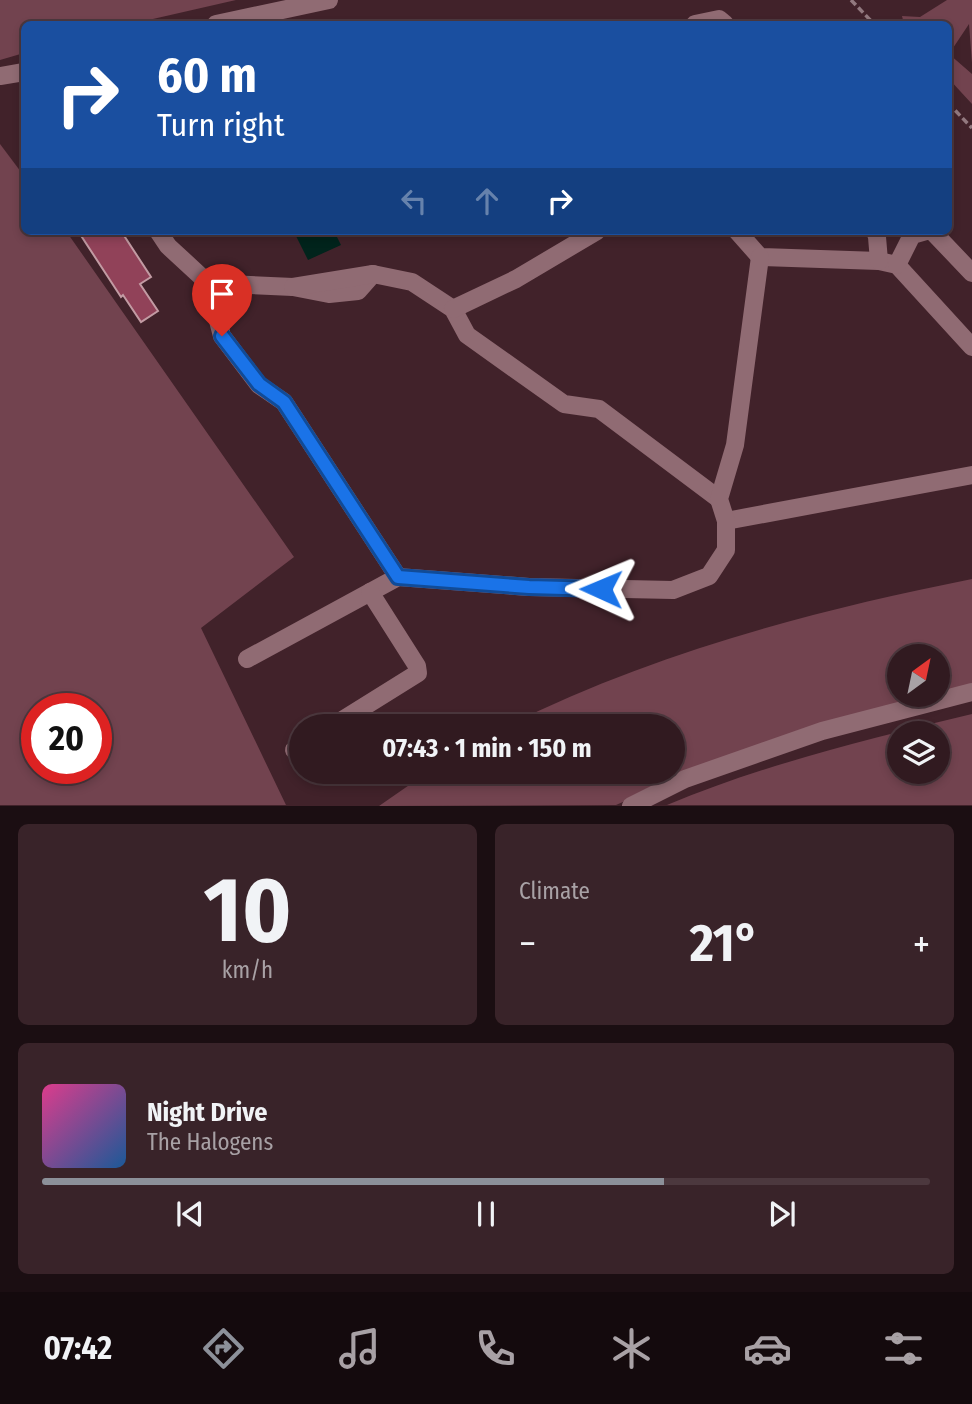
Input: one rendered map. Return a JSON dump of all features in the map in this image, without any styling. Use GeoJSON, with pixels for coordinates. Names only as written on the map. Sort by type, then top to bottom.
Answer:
{"type":"FeatureCollection","features":[{"type":"Feature","properties":{"kind":"street"},"geometry":{"type":"LineString","coordinates":[[228,21],[299,3],[330,0]]}},
{"type":"Feature","properties":{"kind":"street"},"geometry":{"type":"LineString","coordinates":[[0,76],[21,72]]}},
{"type":"Feature","properties":{"kind":"street"},"geometry":{"type":"LineString","coordinates":[[161,235],[168,246],[208,284],[222,336],[259,384],[284,402],[398,577]]}},
{"type":"Feature","properties":{"kind":"street"},"geometry":{"type":"LineString","coordinates":[[453,309],[516,279],[590,235]]}},
{"type":"Feature","properties":{"kind":"street"},"geometry":{"type":"LineString","coordinates":[[741,235],[760,257],[888,263]]}},
{"type":"Feature","properties":{"kind":"street"},"geometry":{"type":"LineString","coordinates":[[876,235],[888,263],[972,347]]}},
{"type":"Feature","properties":{"kind":"street"},"geometry":{"type":"LineString","coordinates":[[888,263],[912,235]]}},
{"type":"Feature","properties":{"kind":"street"},"geometry":{"type":"LineString","coordinates":[[936,235],[972,273]]}},
{"type":"Feature","properties":{"kind":"street"},"geometry":{"type":"LineString","coordinates":[[247,659],[398,577],[529,587],[673,590],[709,576],[726,550],[726,521],[719,499],[736,445],[760,257]]}},
{"type":"Feature","properties":{"kind":"street"},"geometry":{"type":"LineString","coordinates":[[208,284],[293,287],[329,294],[358,291],[373,274],[412,282],[453,309],[467,335],[564,404],[599,410],[719,499]]}},
{"type":"Feature","properties":{"kind":"street"},"geometry":{"type":"LineString","coordinates":[[726,521],[972,475]]}},
{"type":"Feature","properties":{"kind":"street"},"geometry":{"type":"LineString","coordinates":[[352,714],[418,673],[417,666],[370,592]]}},
{"type":"Feature","properties":{"kind":"street"},"geometry":{"type":"LineString","coordinates":[[631,806],[685,779],[822,731],[972,692]]}},
{"type":"Feature","properties":{"kind":"path"},"geometry":{"type":"LineString","coordinates":[[851,0],[871,21]]}},
{"type":"Feature","properties":{"kind":"path"},"geometry":{"type":"LineString","coordinates":[[952,107],[972,128]]}},
{"type":"Feature","properties":{"kind":"shaded area"},"geometry":{"type":"Polygon","coordinates":[[[0,0],[236,0],[144,21],[21,21],[21,54],[0,60],[0,0]]]}},
{"type":"Feature","properties":{"kind":"shaded area"},"geometry":{"type":"Polygon","coordinates":[[[947,0],[972,0],[972,63],[969,24],[952,50],[952,21],[903,21],[902,16],[920,17],[947,0]]]}},
{"type":"Feature","properties":{"kind":"shaded area"},"geometry":{"type":"Polygon","coordinates":[[[952,57],[972,74],[972,104],[952,82],[952,57]]]}},
{"type":"Feature","properties":{"kind":"shaded area"},"geometry":{"type":"Polygon","coordinates":[[[0,144],[21,172],[21,235],[69,235],[294,557],[201,628],[286,805],[0,805],[0,144]]]}},
{"type":"Feature","properties":{"kind":"shaded area"},"geometry":{"type":"Polygon","coordinates":[[[336,235],[341,245],[308,260],[296,236],[336,235]]]}},
{"type":"Feature","properties":{"kind":"shaded area"},"geometry":{"type":"Polygon","coordinates":[[[972,579],[972,692],[950,699],[950,644],[887,644],[887,707],[924,707],[685,781],[685,714],[532,714],[676,656],[734,637],[852,605],[972,579]]]}},
{"type":"Feature","properties":{"kind":"shaded area"},"geometry":{"type":"Polygon","coordinates":[[[972,714],[972,805],[667,805],[779,765],[887,735],[887,784],[950,784],[950,721],[944,721],[972,714]]]}},
{"type":"Feature","properties":{"kind":"shaded area"},"geometry":{"type":"Polygon","coordinates":[[[411,784],[675,784],[616,805],[379,806],[411,784]]]}},
{"type":"Feature","properties":{"kind":"building"},"geometry":{"type":"Polygon","coordinates":[[[81,235],[124,235],[151,277],[140,284],[158,311],[141,322],[123,295],[121,297],[81,235]]]}},
{"type":"Feature","properties":{"kind":"route"},"geometry":{"type":"LineString","coordinates":[[222,336],[259,384],[284,402],[398,577],[529,587],[601,589]]}}]}
